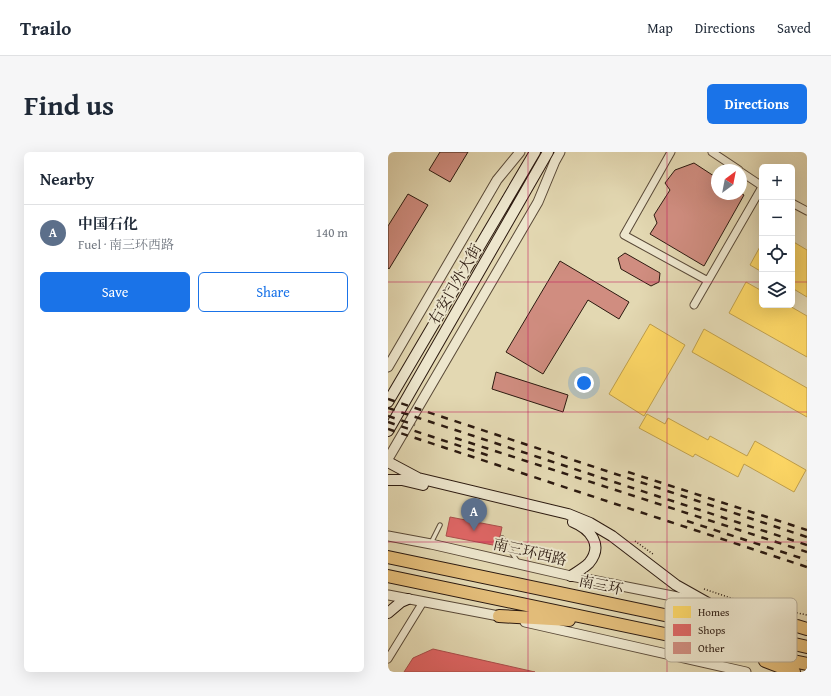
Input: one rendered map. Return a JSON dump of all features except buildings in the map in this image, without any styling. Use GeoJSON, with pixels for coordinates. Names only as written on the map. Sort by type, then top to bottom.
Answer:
{"type":"FeatureCollection","features":[{"type":"Feature","properties":{"kind":"highway","name":"南三环"},"geometry":{"type":"LineString","coordinates":[[388,557],[665,616]]}},
{"type":"Feature","properties":{"kind":"highway"},"geometry":{"type":"LineString","coordinates":[[388,576],[665,634]]}},
{"type":"Feature","properties":{"kind":"highway"},"geometry":{"type":"LineString","coordinates":[[499,616],[613,623]]}},
{"type":"Feature","properties":{"kind":"highway","name":"南三环"},"geometry":{"type":"LineString","coordinates":[[797,645],[807,647]]}},
{"type":"Feature","properties":{"kind":"highway"},"geometry":{"type":"LineString","coordinates":[[770,662],[794,672]]}},
{"type":"Feature","properties":{"kind":"highway"},"geometry":{"type":"LineString","coordinates":[[797,662],[807,664]]}},
{"type":"Feature","properties":{"kind":"main road","name":"右安门外大街"},"geometry":{"type":"LineString","coordinates":[[388,402],[535,152]]}},
{"type":"Feature","properties":{"kind":"main road","name":"右安门外大街"},"geometry":{"type":"LineString","coordinates":[[388,431],[548,152]]}},
{"type":"Feature","properties":{"kind":"main road"},"geometry":{"type":"LineString","coordinates":[[388,460],[418,478],[568,514],[590,523],[612,536],[676,585],[699,598]]}},
{"type":"Feature","properties":{"kind":"main road"},"geometry":{"type":"LineString","coordinates":[[388,480],[402,480],[548,514],[564,518],[580,525],[591,533],[594,540],[594,554],[589,562],[571,576]]}},
{"type":"Feature","properties":{"kind":"main road"},"geometry":{"type":"LineString","coordinates":[[388,613],[401,602],[408,599]]}},
{"type":"Feature","properties":{"kind":"street"},"geometry":{"type":"LineString","coordinates":[[388,367],[497,180],[520,152]]}},
{"type":"Feature","properties":{"kind":"street"},"geometry":{"type":"LineString","coordinates":[[388,460],[538,202],[560,152]]}},
{"type":"Feature","properties":{"kind":"street"},"geometry":{"type":"LineString","coordinates":[[671,152],[624,235],[708,281]]}},
{"type":"Feature","properties":{"kind":"street"},"geometry":{"type":"LineString","coordinates":[[712,152],[729,164]]}},
{"type":"Feature","properties":{"kind":"street"},"geometry":{"type":"LineString","coordinates":[[747,176],[759,184]]}},
{"type":"Feature","properties":{"kind":"street"},"geometry":{"type":"LineString","coordinates":[[694,305],[759,191]]}},
{"type":"Feature","properties":{"kind":"street"},"geometry":{"type":"LineString","coordinates":[[795,205],[807,211]]}},
{"type":"Feature","properties":{"kind":"street","name":"南三环西路"},"geometry":{"type":"LineString","coordinates":[[388,536],[431,544],[571,576],[683,598]]}},
{"type":"Feature","properties":{"kind":"street"},"geometry":{"type":"LineString","coordinates":[[388,595],[499,616],[665,654]]}},
{"type":"Feature","properties":{"kind":"street"},"geometry":{"type":"LineString","coordinates":[[388,659],[424,602]]}},
{"type":"Feature","properties":{"kind":"street"},"geometry":{"type":"LineString","coordinates":[[702,662],[746,672]]}},
{"type":"Feature","properties":{"kind":"lane"},"geometry":{"type":"LineString","coordinates":[[431,544],[440,525]]}},
{"type":"Feature","properties":{"kind":"lane"},"geometry":{"type":"LineString","coordinates":[[502,538],[520,564]]}},
{"type":"Feature","properties":{"kind":"path"},"geometry":{"type":"LineString","coordinates":[[633,539],[656,557]]}},
{"type":"Feature","properties":{"kind":"path"},"geometry":{"type":"LineString","coordinates":[[699,587],[731,598]]}},
{"type":"Feature","properties":{"kind":"path"},"geometry":{"type":"LineString","coordinates":[[797,612],[807,614]]}},
{"type":"Feature","properties":{"kind":"railway"},"geometry":{"type":"LineString","coordinates":[[388,399],[807,537]]}},
{"type":"Feature","properties":{"kind":"railway"},"geometry":{"type":"LineString","coordinates":[[388,408],[807,545]]}},
{"type":"Feature","properties":{"kind":"railway"},"geometry":{"type":"LineString","coordinates":[[388,416],[415,425]]}},
{"type":"Feature","properties":{"kind":"railway"},"geometry":{"type":"LineString","coordinates":[[388,422],[493,457]]}},
{"type":"Feature","properties":{"kind":"railway"},"geometry":{"type":"LineString","coordinates":[[388,429],[807,567]]}},
{"type":"Feature","properties":{"kind":"railway"},"geometry":{"type":"LineString","coordinates":[[455,438],[807,552]]}},
{"type":"Feature","properties":{"kind":"railway"},"geometry":{"type":"LineString","coordinates":[[628,472],[807,530]]}},
{"type":"Feature","properties":{"kind":"railway"},"geometry":{"type":"LineString","coordinates":[[687,521],[807,560]]}},
{"type":"Feature","properties":{"kind":"place","name":"中国石化"},"geometry":{"type":"Point","coordinates":[474,531]}}]}
